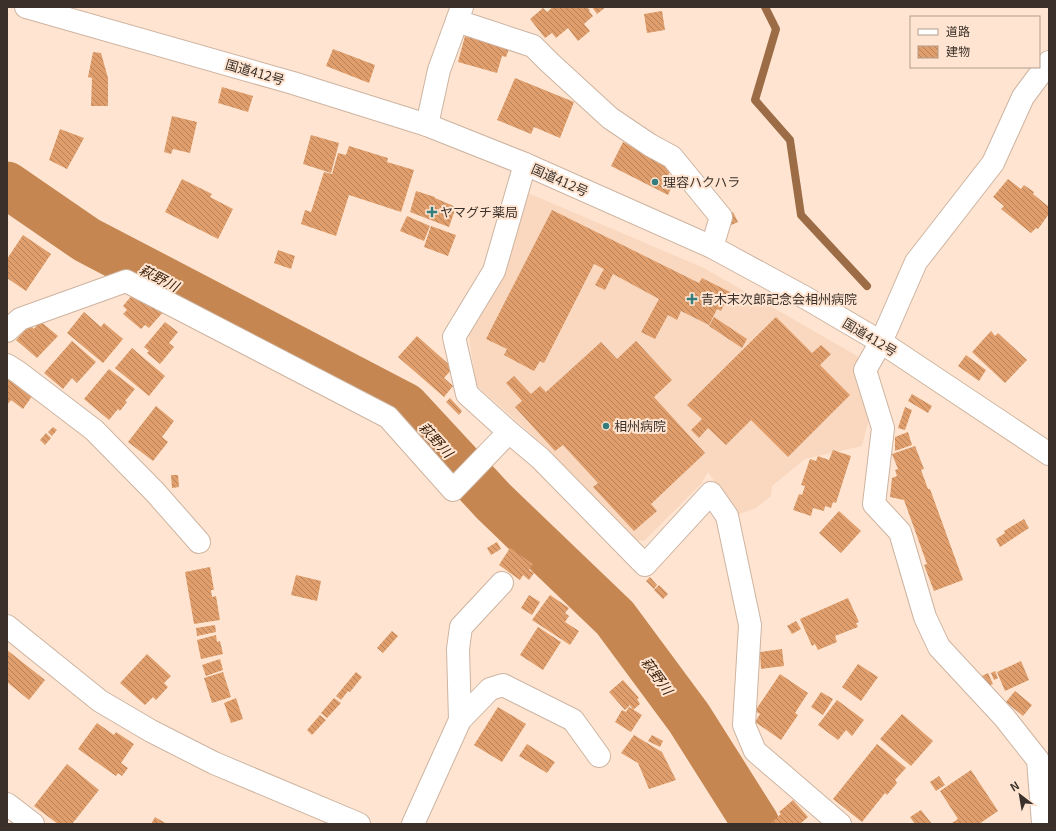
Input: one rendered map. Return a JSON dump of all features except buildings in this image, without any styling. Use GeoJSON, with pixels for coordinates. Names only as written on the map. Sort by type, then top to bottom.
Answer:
{"type":"FeatureCollection","features":[{"type":"Feature","properties":{"kind":"main road","name":"国道412号"},"geometry":{"type":"LineString","coordinates":[[26,7],[292,82],[427,125],[525,164],[712,247],[806,298],[881,342],[1049,454]]}},
{"type":"Feature","properties":{"kind":"main road"},"geometry":{"type":"LineString","coordinates":[[427,125],[439,70],[459,14],[533,46],[610,118],[650,145],[672,157],[721,218],[712,247]]}},
{"type":"Feature","properties":{"kind":"main road"},"geometry":{"type":"LineString","coordinates":[[1045,823],[1038,760],[1004,717],[939,647],[925,618],[900,532],[874,504],[883,428],[865,370],[881,342],[916,262],[993,163],[1023,97],[1049,62]]}},
{"type":"Feature","properties":{"kind":"main road"},"geometry":{"type":"LineString","coordinates":[[525,164],[494,271],[454,337],[467,394],[508,433],[540,458],[645,565],[712,493],[727,516],[750,625],[744,725],[756,751],[840,824]]}},
{"type":"Feature","properties":{"kind":"main road"},"geometry":{"type":"LineString","coordinates":[[7,331],[20,319],[126,281],[388,417],[453,490],[508,433]]}},
{"type":"Feature","properties":{"kind":"main road"},"geometry":{"type":"LineString","coordinates":[[7,365],[94,430],[155,492],[199,542]]}},
{"type":"Feature","properties":{"kind":"main road"},"geometry":{"type":"LineString","coordinates":[[460,720],[458,649],[461,627],[502,583]]}},
{"type":"Feature","properties":{"kind":"main road"},"geometry":{"type":"LineString","coordinates":[[7,626],[100,701],[151,731],[214,763],[359,824]]}},
{"type":"Feature","properties":{"kind":"main road"},"geometry":{"type":"LineString","coordinates":[[413,824],[460,720],[490,689],[503,685],[573,720],[599,756]]}},
{"type":"Feature","properties":{"kind":"main road"},"geometry":{"type":"LineString","coordinates":[[7,804],[33,824]]}},
{"type":"Feature","properties":{"kind":"shaded area","name":"青木末次郎記念会相州病院"},"geometry":{"type":"Polygon","coordinates":[[[528,193],[704,268],[859,357],[856,372],[870,415],[862,446],[805,459],[772,486],[771,496],[756,508],[737,515],[708,472],[701,484],[644,541],[632,540],[546,447],[476,385],[468,330],[521,196],[528,193]]]}},
{"type":"Feature","properties":{"kind":"waterway"},"geometry":{"type":"LineString","coordinates":[[765,7],[776,29],[755,100],[790,140],[801,215],[867,286]]}},
{"type":"Feature","properties":{"kind":"waterway","name":"萩野川"},"geometry":{"type":"LineString","coordinates":[[7,185],[87,240],[405,406],[494,502],[615,618],[689,718],[756,824]]}},
{"type":"Feature","properties":{"kind":"place","name":"理容ハクハラ"},"geometry":{"type":"Point","coordinates":[655,182]}},
{"type":"Feature","properties":{"kind":"place","name":"ヤマグチ薬局"},"geometry":{"type":"Point","coordinates":[432,212]}},
{"type":"Feature","properties":{"kind":"place","name":"青木末次郎記念会相州病院"},"geometry":{"type":"Point","coordinates":[692,299]}},
{"type":"Feature","properties":{"kind":"place","name":"相州病院"},"geometry":{"type":"Point","coordinates":[606,426]}}]}
